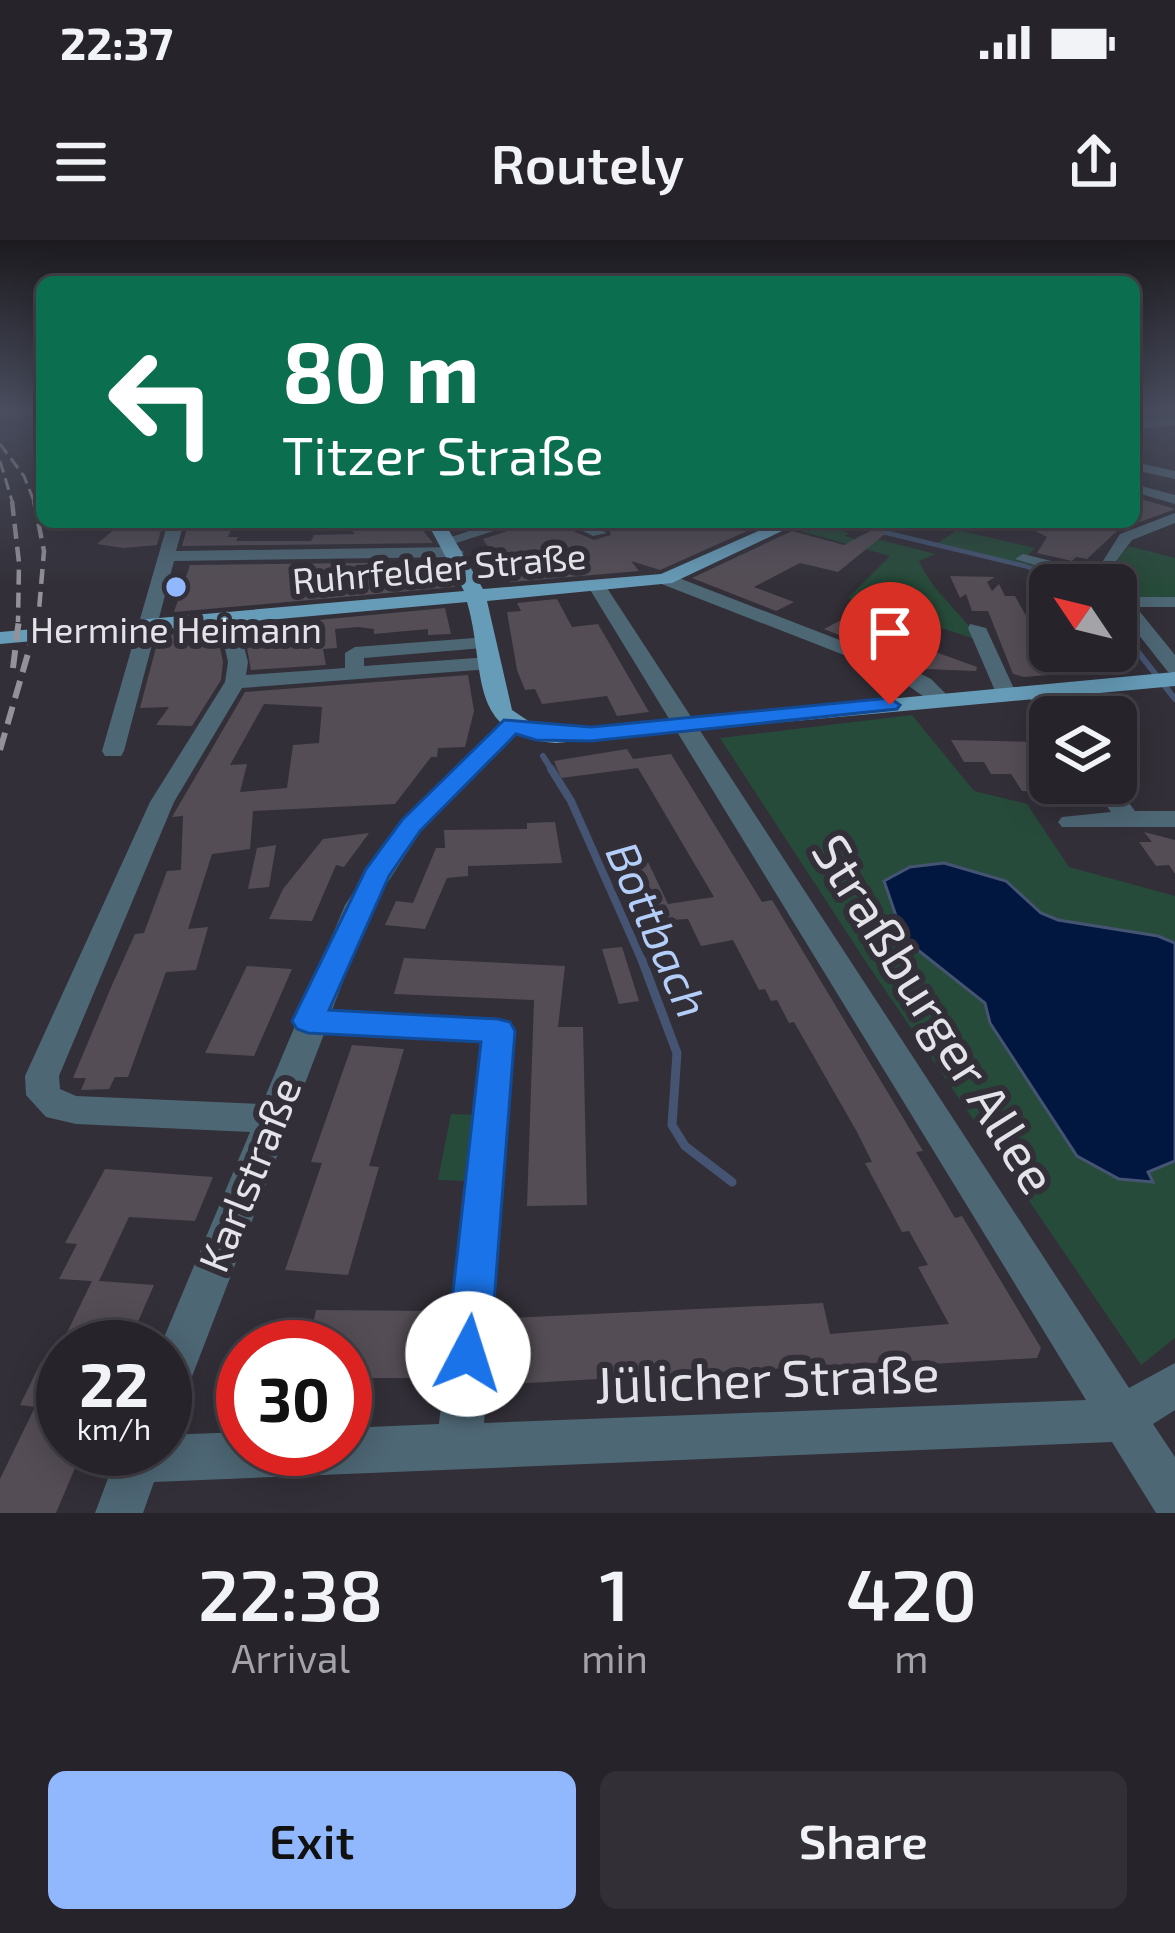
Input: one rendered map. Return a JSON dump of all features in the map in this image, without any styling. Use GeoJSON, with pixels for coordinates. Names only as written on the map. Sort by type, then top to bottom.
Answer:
{"type":"FeatureCollection","features":[{"type":"Feature","properties":{"kind":"main road"},"geometry":{"type":"LineString","coordinates":[[440,528],[480,598],[500,712],[512,725],[553,735],[1174,675]]}},
{"type":"Feature","properties":{"kind":"main road","name":"Ruhrfelder Straße"},"geometry":{"type":"LineString","coordinates":[[0,638],[665,579],[777,528]]}},
{"type":"Feature","properties":{"kind":"street"},"geometry":{"type":"LineString","coordinates":[[1140,512],[1170,519]]}},
{"type":"Feature","properties":{"kind":"street"},"geometry":{"type":"LineString","coordinates":[[1106,564],[1120,542],[1170,519]]}},
{"type":"Feature","properties":{"kind":"street"},"geometry":{"type":"LineString","coordinates":[[112,751],[174,528]]}},
{"type":"Feature","properties":{"kind":"street"},"geometry":{"type":"LineString","coordinates":[[166,556],[453,546],[499,528]]}},
{"type":"Feature","properties":{"kind":"street"},"geometry":{"type":"LineString","coordinates":[[587,528],[599,533]]}},
{"type":"Feature","properties":{"kind":"street"},"geometry":{"type":"LineString","coordinates":[[1023,559],[1037,564]]}},
{"type":"Feature","properties":{"kind":"street"},"geometry":{"type":"LineString","coordinates":[[665,579],[892,668],[924,683],[940,699]]}},
{"type":"Feature","properties":{"kind":"street","name":"Straßburger Allee"},"geometry":{"type":"LineString","coordinates":[[598,588],[1175,1500]]}},
{"type":"Feature","properties":{"kind":"street"},"geometry":{"type":"LineString","coordinates":[[1137,595],[1175,602]]}},
{"type":"Feature","properties":{"kind":"street"},"geometry":{"type":"LineString","coordinates":[[227,617],[238,662],[236,682],[153,821],[42,1076],[43,1095],[58,1107],[76,1110],[270,1119]]}},
{"type":"Feature","properties":{"kind":"street"},"geometry":{"type":"LineString","coordinates":[[1137,624],[1174,675]]}},
{"type":"Feature","properties":{"kind":"street"},"geometry":{"type":"LineString","coordinates":[[977,628],[1006,693]]}},
{"type":"Feature","properties":{"kind":"street"},"geometry":{"type":"LineString","coordinates":[[236,682],[489,653]]}},
{"type":"Feature","properties":{"kind":"street"},"geometry":{"type":"LineString","coordinates":[[1035,691],[1039,696]]}},
{"type":"Feature","properties":{"kind":"street","name":"Karlstraße"},"geometry":{"type":"LineString","coordinates":[[192,1320],[358,905],[390,852],[458,775],[512,725]]}},
{"type":"Feature","properties":{"kind":"street"},"geometry":{"type":"LineString","coordinates":[[1117,804],[1128,819]]}},
{"type":"Feature","properties":{"kind":"street"},"geometry":{"type":"LineString","coordinates":[[1071,822],[1175,819]]}},
{"type":"Feature","properties":{"kind":"street"},"geometry":{"type":"LineString","coordinates":[[308,1021],[498,1031],[460,1447]]}},
{"type":"Feature","properties":{"kind":"street","name":"Jülicher Straße"},"geometry":{"type":"LineString","coordinates":[[192,1453],[460,1447],[1120,1418],[1175,1385]]}},
{"type":"Feature","properties":{"kind":"street"},"geometry":{"type":"LineString","coordinates":[[119,1513],[133,1476]]}},
{"type":"Feature","properties":{"kind":"green space"},"geometry":{"type":"Polygon","coordinates":[[[826,528],[855,539],[861,535],[936,554],[919,561],[983,648],[972,638],[848,598],[890,556],[797,530],[826,528]]]}},
{"type":"Feature","properties":{"kind":"green space"},"geometry":{"type":"Polygon","coordinates":[[[871,528],[938,543],[957,530],[1035,548],[1022,561],[1031,564],[871,528]]]}},
{"type":"Feature","properties":{"kind":"green space"},"geometry":{"type":"Polygon","coordinates":[[[1129,546],[1175,558],[1175,600],[1137,599],[1137,564],[1117,564],[1129,546]]]}},
{"type":"Feature","properties":{"kind":"green space"},"geometry":{"type":"Polygon","coordinates":[[[912,715],[974,791],[1027,804],[1069,867],[1175,896],[1175,1338],[1141,1365],[868,965],[720,738],[912,715]]]}},
{"type":"Feature","properties":{"kind":"green space"},"geometry":{"type":"Polygon","coordinates":[[[451,1114],[478,1115],[466,1181],[438,1180],[451,1114]]]}},
{"type":"Feature","properties":{"kind":"water"},"geometry":{"type":"Polygon","coordinates":[[[944,863],[1006,881],[1041,913],[1058,920],[1175,943],[1175,1161],[1148,1172],[1153,1182],[1119,1179],[1077,1156],[990,1023],[985,1003],[904,939],[884,881],[910,867],[944,863]]]}},
{"type":"Feature","properties":{"kind":"building"},"geometry":{"type":"Polygon","coordinates":[[[1140,499],[1175,509],[1140,522],[1140,499]]]}},
{"type":"Feature","properties":{"kind":"building"},"geometry":{"type":"Polygon","coordinates":[[[116,528],[161,528],[157,545],[97,544],[116,528]]]}},
{"type":"Feature","properties":{"kind":"building"},"geometry":{"type":"Polygon","coordinates":[[[187,528],[232,528],[228,537],[238,537],[236,541],[311,541],[314,535],[355,534],[350,528],[421,528],[433,543],[182,546],[187,528]]]}},
{"type":"Feature","properties":{"kind":"building"},"geometry":{"type":"Polygon","coordinates":[[[754,528],[660,570],[631,561],[639,571],[511,582],[483,539],[514,529],[573,531],[594,540],[611,535],[609,529],[754,528]]]}},
{"type":"Feature","properties":{"kind":"building"},"geometry":{"type":"Polygon","coordinates":[[[876,528],[885,534],[838,572],[800,563],[754,587],[794,602],[776,611],[692,578],[792,531],[844,545],[876,528]]]}},
{"type":"Feature","properties":{"kind":"building"},"geometry":{"type":"Polygon","coordinates":[[[1030,528],[1123,528],[1087,559],[1072,561],[1037,553],[1047,537],[1030,528]]]}},
{"type":"Feature","properties":{"kind":"building"},"geometry":{"type":"Polygon","coordinates":[[[443,562],[455,587],[174,612],[190,565],[443,562]]]}},
{"type":"Feature","properties":{"kind":"building"},"geometry":{"type":"Polygon","coordinates":[[[950,576],[995,577],[987,582],[992,591],[999,584],[1005,596],[1015,596],[1029,621],[1029,672],[1082,672],[1013,674],[988,611],[972,611],[966,594],[960,598],[950,576]]]}},
{"type":"Feature","properties":{"kind":"building"},"geometry":{"type":"Polygon","coordinates":[[[557,599],[572,627],[598,624],[649,712],[617,716],[607,696],[542,704],[535,689],[525,690],[507,612],[521,611],[517,603],[557,599]]]}},
{"type":"Feature","properties":{"kind":"building"},"geometry":{"type":"Polygon","coordinates":[[[870,605],[920,621],[894,637],[977,667],[976,671],[924,669],[917,649],[900,659],[824,629],[870,605]]]}},
{"type":"Feature","properties":{"kind":"building"},"geometry":{"type":"Polygon","coordinates":[[[445,608],[451,634],[428,635],[428,629],[374,634],[374,629],[335,629],[337,648],[323,649],[326,665],[251,670],[243,627],[445,608]]]}},
{"type":"Feature","properties":{"kind":"building"},"geometry":{"type":"Polygon","coordinates":[[[216,629],[223,662],[221,680],[192,726],[156,725],[169,707],[140,708],[159,636],[216,629]]]}},
{"type":"Feature","properties":{"kind":"building"},"geometry":{"type":"Polygon","coordinates":[[[468,675],[474,711],[465,747],[438,748],[437,757],[431,757],[395,804],[253,811],[250,849],[212,854],[188,929],[208,927],[196,970],[166,972],[128,1077],[115,1077],[109,1089],[81,1090],[86,1078],[73,1078],[135,934],[144,933],[167,871],[181,870],[183,816],[172,817],[245,692],[468,675]],[[264,704],[230,765],[247,764],[240,792],[287,788],[293,745],[319,743],[322,707],[264,704]]]}},
{"type":"Feature","properties":{"kind":"building"},"geometry":{"type":"Polygon","coordinates":[[[951,740],[1029,742],[1029,791],[1022,791],[1011,774],[991,774],[984,762],[964,762],[951,740]]]}},
{"type":"Feature","properties":{"kind":"building"},"geometry":{"type":"Polygon","coordinates":[[[627,749],[633,759],[671,754],[762,902],[772,900],[923,1151],[916,1152],[955,1218],[962,1216],[1041,1348],[1037,1358],[511,1384],[511,1318],[823,1303],[830,1334],[949,1324],[918,1267],[928,1265],[909,1231],[902,1232],[865,1163],[872,1162],[857,1132],[794,1022],[789,1023],[765,989],[759,990],[733,940],[701,946],[688,919],[653,921],[628,865],[648,862],[668,904],[714,897],[638,768],[561,778],[554,761],[627,749]]]}},
{"type":"Feature","properties":{"kind":"building"},"geometry":{"type":"Polygon","coordinates":[[[555,822],[562,863],[468,866],[468,876],[447,878],[425,929],[385,925],[396,901],[413,903],[436,848],[445,848],[444,830],[527,829],[527,823],[555,822]]]}},
{"type":"Feature","properties":{"kind":"building"},"geometry":{"type":"Polygon","coordinates":[[[1144,832],[1175,840],[1175,874],[1169,865],[1156,866],[1139,842],[1152,842],[1144,832]]]}},
{"type":"Feature","properties":{"kind":"building"},"geometry":{"type":"Polygon","coordinates":[[[369,833],[344,867],[336,865],[312,921],[269,919],[283,889],[323,839],[369,833]]]}},
{"type":"Feature","properties":{"kind":"building"},"geometry":{"type":"Polygon","coordinates":[[[276,845],[269,887],[248,889],[257,848],[276,845]]]}},
{"type":"Feature","properties":{"kind":"building"},"geometry":{"type":"Polygon","coordinates":[[[622,947],[639,1001],[619,1004],[602,949],[622,947]]]}},
{"type":"Feature","properties":{"kind":"building"},"geometry":{"type":"Polygon","coordinates":[[[404,958],[565,966],[558,1027],[583,1027],[587,1205],[527,1206],[534,1000],[394,994],[404,958]]]}},
{"type":"Feature","properties":{"kind":"building"},"geometry":{"type":"Polygon","coordinates":[[[247,966],[292,969],[254,1056],[205,1053],[247,966]]]}},
{"type":"Feature","properties":{"kind":"building"},"geometry":{"type":"Polygon","coordinates":[[[352,1045],[404,1049],[369,1166],[379,1167],[348,1275],[285,1270],[322,1163],[311,1162],[352,1045]]]}},
{"type":"Feature","properties":{"kind":"building"},"geometry":{"type":"Polygon","coordinates":[[[105,1169],[213,1177],[195,1221],[129,1217],[99,1281],[154,1285],[139,1320],[73,1320],[92,1281],[59,1279],[77,1244],[65,1243],[105,1169]]]}},
{"type":"Feature","properties":{"kind":"building"},"geometry":{"type":"Polygon","coordinates":[[[316,1310],[439,1311],[430,1378],[372,1378],[372,1320],[314,1320],[316,1310]]]}},
{"type":"Feature","properties":{"kind":"building"},"geometry":{"type":"Polygon","coordinates":[[[36,1372],[36,1476],[72,1476],[56,1513],[0,1513],[0,1479],[35,1407],[20,1405],[36,1372]]]}},
{"type":"Feature","properties":{"kind":"waterway"},"geometry":{"type":"LineString","coordinates":[[866,528],[1029,568]]}},
{"type":"Feature","properties":{"kind":"waterway"},"geometry":{"type":"LineString","coordinates":[[1137,651],[1175,699]]}},
{"type":"Feature","properties":{"kind":"waterway","name":"Bottbach"},"geometry":{"type":"LineString","coordinates":[[543,756],[553,772]]}},
{"type":"Feature","properties":{"kind":"waterway","name":"Bottbach"},"geometry":{"type":"LineString","coordinates":[[551,769],[571,801],[643,963]]}},
{"type":"Feature","properties":{"kind":"waterway","name":"Bottbach"},"geometry":{"type":"LineString","coordinates":[[642,960],[677,1053],[672,1125],[685,1146],[732,1182]]}},
{"type":"Feature","properties":{"kind":"railway"},"geometry":{"type":"LineString","coordinates":[[2,468],[13,504]]}},
{"type":"Feature","properties":{"kind":"railway"},"geometry":{"type":"LineString","coordinates":[[18,468],[34,502]]}},
{"type":"Feature","properties":{"kind":"railway"},"geometry":{"type":"LineString","coordinates":[[12,501],[19,563],[18,622]]}},
{"type":"Feature","properties":{"kind":"railway"},"geometry":{"type":"LineString","coordinates":[[34,502],[36,511]]}},
{"type":"Feature","properties":{"kind":"railway"},"geometry":{"type":"LineString","coordinates":[[38,622],[44,551],[39,528]]}},
{"type":"Feature","properties":{"kind":"railway"},"geometry":{"type":"LineString","coordinates":[[13,668],[19,619]]}},
{"type":"Feature","properties":{"kind":"railway"},"geometry":{"type":"LineString","coordinates":[[0,750],[38,619]]}},
{"type":"Feature","properties":{"kind":"place","name":"Hermine Heimann"},"geometry":{"type":"Point","coordinates":[176,587]}},
{"type":"Feature","properties":{"kind":"route"},"geometry":{"type":"LineString","coordinates":[[468,1354],[498,1031],[308,1021],[375,875],[411,826],[512,725],[553,735],[591,734],[890,705]]}}]}
